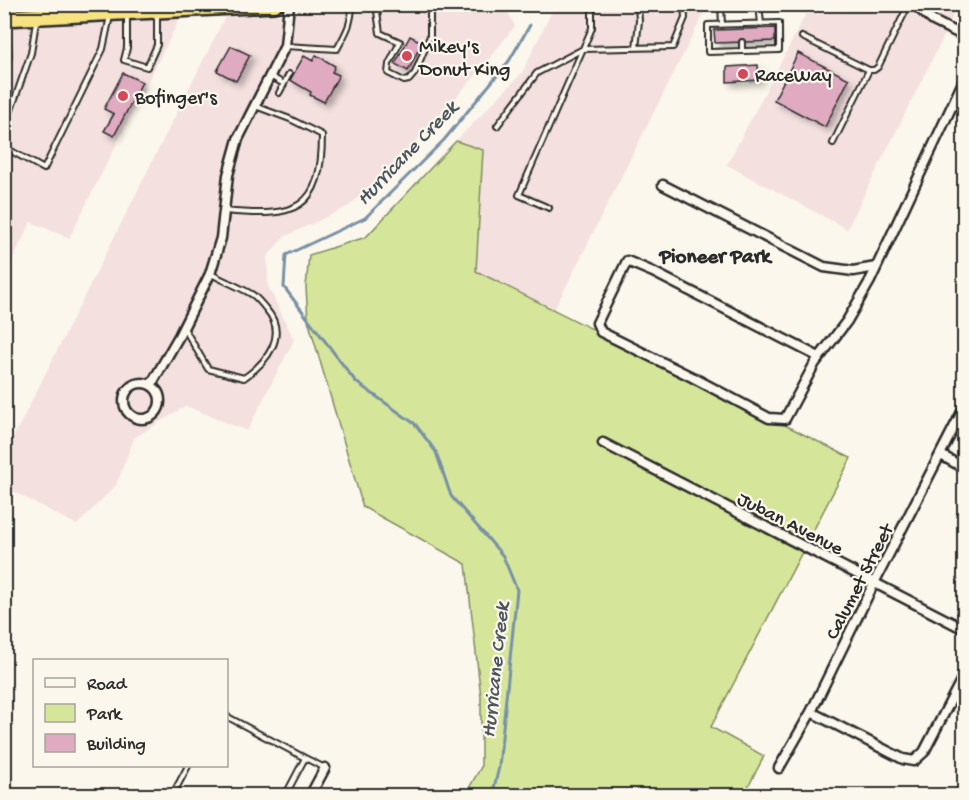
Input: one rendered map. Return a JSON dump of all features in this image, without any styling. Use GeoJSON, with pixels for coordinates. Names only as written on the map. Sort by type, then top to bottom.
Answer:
{"type":"FeatureCollection","features":[{"type":"Feature","properties":{"kind":"highway"},"geometry":{"type":"LineString","coordinates":[[5,18],[111,8],[127,11],[274,4]]}},
{"type":"Feature","properties":{"kind":"street"},"geometry":{"type":"LineString","coordinates":[[151,385],[184,327],[210,274],[221,238],[228,174],[238,139],[285,46],[289,4]]}},
{"type":"Feature","properties":{"kind":"street"},"geometry":{"type":"LineString","coordinates":[[914,4],[933,21],[964,36]]}},
{"type":"Feature","properties":{"kind":"street"},"geometry":{"type":"LineString","coordinates":[[819,357],[627,261],[597,323],[601,332],[769,418],[785,419],[819,357],[847,321],[876,267],[964,80]]}},
{"type":"Feature","properties":{"kind":"street"},"geometry":{"type":"LineString","coordinates":[[663,185],[824,267],[853,271],[876,267]]}},
{"type":"Feature","properties":{"kind":"street"},"geometry":{"type":"LineString","coordinates":[[136,384],[151,385],[160,396],[158,410],[147,419],[133,418],[124,407],[123,400],[126,393],[136,384]]}},
{"type":"Feature","properties":{"kind":"street","name":"Calumet Street"},"geometry":{"type":"LineString","coordinates":[[779,768],[810,712],[964,408]]}},
{"type":"Feature","properties":{"kind":"street","name":"Juban Avenue"},"geometry":{"type":"LineString","coordinates":[[603,443],[964,630]]}},
{"type":"Feature","properties":{"kind":"street"},"geometry":{"type":"LineString","coordinates":[[941,455],[964,468]]}},
{"type":"Feature","properties":{"kind":"street"},"geometry":{"type":"LineString","coordinates":[[810,712],[903,759],[914,761],[924,752],[964,675]]}},
{"type":"Feature","properties":{"kind":"street"},"geometry":{"type":"LineString","coordinates":[[310,795],[325,768]]}},
{"type":"Feature","properties":{"kind":"lane"},"geometry":{"type":"LineString","coordinates":[[285,46],[337,49],[349,29],[352,4]]}},
{"type":"Feature","properties":{"kind":"lane"},"geometry":{"type":"LineString","coordinates":[[376,4],[380,33],[400,42],[389,64],[388,72],[404,81],[409,80],[415,73],[430,36],[430,4]]}},
{"type":"Feature","properties":{"kind":"lane"},"geometry":{"type":"LineString","coordinates":[[549,208],[519,195],[592,28],[592,4]]}},
{"type":"Feature","properties":{"kind":"lane"},"geometry":{"type":"LineString","coordinates":[[636,48],[638,4]]}},
{"type":"Feature","properties":{"kind":"lane"},"geometry":{"type":"LineString","coordinates":[[497,126],[537,73],[583,49],[673,47],[685,18],[684,4]]}},
{"type":"Feature","properties":{"kind":"lane"},"geometry":{"type":"LineString","coordinates":[[721,4],[722,25]]}},
{"type":"Feature","properties":{"kind":"lane"},"geometry":{"type":"LineString","coordinates":[[759,4],[761,24]]}},
{"type":"Feature","properties":{"kind":"lane"},"geometry":{"type":"LineString","coordinates":[[802,38],[869,70],[874,70],[878,67],[909,4]]}},
{"type":"Feature","properties":{"kind":"lane"},"geometry":{"type":"LineString","coordinates":[[4,147],[44,169],[103,49],[111,8]]}},
{"type":"Feature","properties":{"kind":"lane"},"geometry":{"type":"LineString","coordinates":[[127,11],[127,48],[124,60],[147,67],[157,45],[158,10]]}},
{"type":"Feature","properties":{"kind":"lane"},"geometry":{"type":"LineString","coordinates":[[4,130],[31,53],[37,16]]}},
{"type":"Feature","properties":{"kind":"lane"},"geometry":{"type":"LineString","coordinates":[[5,18],[5,75]]}},
{"type":"Feature","properties":{"kind":"lane"},"geometry":{"type":"LineString","coordinates":[[779,23],[779,50],[708,52],[708,25],[742,27],[761,24],[779,23]]}},
{"type":"Feature","properties":{"kind":"lane"},"geometry":{"type":"LineString","coordinates":[[742,42],[742,51]]}},
{"type":"Feature","properties":{"kind":"lane"},"geometry":{"type":"LineString","coordinates":[[833,143],[869,70]]}},
{"type":"Feature","properties":{"kind":"lane"},"geometry":{"type":"LineString","coordinates":[[279,93],[289,75]]}},
{"type":"Feature","properties":{"kind":"lane"},"geometry":{"type":"LineString","coordinates":[[270,76],[284,84]]}},
{"type":"Feature","properties":{"kind":"lane"},"geometry":{"type":"LineString","coordinates":[[224,210],[254,214],[293,208],[308,200],[315,185],[322,161],[322,135],[290,119],[255,106]]}},
{"type":"Feature","properties":{"kind":"lane"},"geometry":{"type":"LineString","coordinates":[[184,327],[208,369],[223,374],[244,378],[258,369],[272,350],[276,335],[274,318],[255,296],[210,274]]}},
{"type":"Feature","properties":{"kind":"lane"},"geometry":{"type":"LineString","coordinates":[[228,717],[325,768]]}},
{"type":"Feature","properties":{"kind":"lane"},"geometry":{"type":"LineString","coordinates":[[285,795],[305,758]]}},
{"type":"Feature","properties":{"kind":"lane"},"geometry":{"type":"LineString","coordinates":[[172,795],[187,767]]}},
{"type":"Feature","properties":{"kind":"shaded area"},"geometry":{"type":"Polygon","coordinates":[[[455,5],[504,5],[515,26],[476,75],[409,149],[349,206],[284,237],[267,257],[268,286],[294,340],[247,431],[186,406],[134,438],[116,485],[77,525],[5,487],[4,456],[225,17],[455,5]]]}},
{"type":"Feature","properties":{"kind":"shaded area"},"geometry":{"type":"Polygon","coordinates":[[[555,5],[705,5],[702,17],[554,310],[476,271],[483,150],[456,141],[522,73],[555,5]]]}},
{"type":"Feature","properties":{"kind":"shaded area"},"geometry":{"type":"Polygon","coordinates":[[[957,6],[847,229],[727,165],[806,14],[957,6]]]}},
{"type":"Feature","properties":{"kind":"shaded area"},"geometry":{"type":"Polygon","coordinates":[[[180,18],[69,238],[31,222],[5,275],[5,25],[180,18]]]}},
{"type":"Feature","properties":{"kind":"green space"},"geometry":{"type":"Polygon","coordinates":[[[456,141],[483,150],[476,271],[851,458],[711,727],[764,756],[744,795],[465,795],[481,767],[481,697],[466,564],[363,507],[308,320],[306,287],[309,255],[366,237],[456,141]]]}},
{"type":"Feature","properties":{"kind":"building","name":"RaceWay"},"geometry":{"type":"Polygon","coordinates":[[[775,28],[775,41],[715,43],[714,30],[775,28]]]}},
{"type":"Feature","properties":{"kind":"building","name":"Mikey's Donut King"},"geometry":{"type":"Polygon","coordinates":[[[410,36],[422,42],[408,71],[395,64],[410,36]]]}},
{"type":"Feature","properties":{"kind":"building"},"geometry":{"type":"Polygon","coordinates":[[[231,46],[250,55],[236,81],[217,71],[231,46]]]}},
{"type":"Feature","properties":{"kind":"building"},"geometry":{"type":"Polygon","coordinates":[[[798,53],[849,79],[825,127],[774,100],[798,53]]]}},
{"type":"Feature","properties":{"kind":"building"},"geometry":{"type":"Polygon","coordinates":[[[316,55],[335,66],[332,72],[339,75],[324,102],[290,80],[304,56],[313,61],[316,55]]]}},
{"type":"Feature","properties":{"kind":"building","name":"RaceWay"},"geometry":{"type":"Polygon","coordinates":[[[758,65],[759,80],[727,82],[727,67],[758,65]]]}},
{"type":"Feature","properties":{"kind":"building","name":"Bofinger's"},"geometry":{"type":"Polygon","coordinates":[[[123,73],[142,82],[114,136],[104,131],[114,114],[104,109],[123,73]]]}},
{"type":"Feature","properties":{"kind":"waterway","name":"Hurricane Creek"},"geometry":{"type":"LineString","coordinates":[[492,796],[499,767],[517,590],[503,556],[451,496],[436,452],[415,424],[356,382],[284,287],[286,255],[365,218],[444,140],[509,61],[530,25]]}},
{"type":"Feature","properties":{"kind":"place","name":"Mikey's Donut King"},"geometry":{"type":"Point","coordinates":[407,56]}},
{"type":"Feature","properties":{"kind":"place","name":"RaceWay"},"geometry":{"type":"Point","coordinates":[743,74]}},
{"type":"Feature","properties":{"kind":"place","name":"Bofinger's"},"geometry":{"type":"Point","coordinates":[123,96]}},
{"type":"Feature","properties":{"kind":"district","name":"Pioneer Park"},"geometry":{"type":"Point","coordinates":[715,255]}}]}
